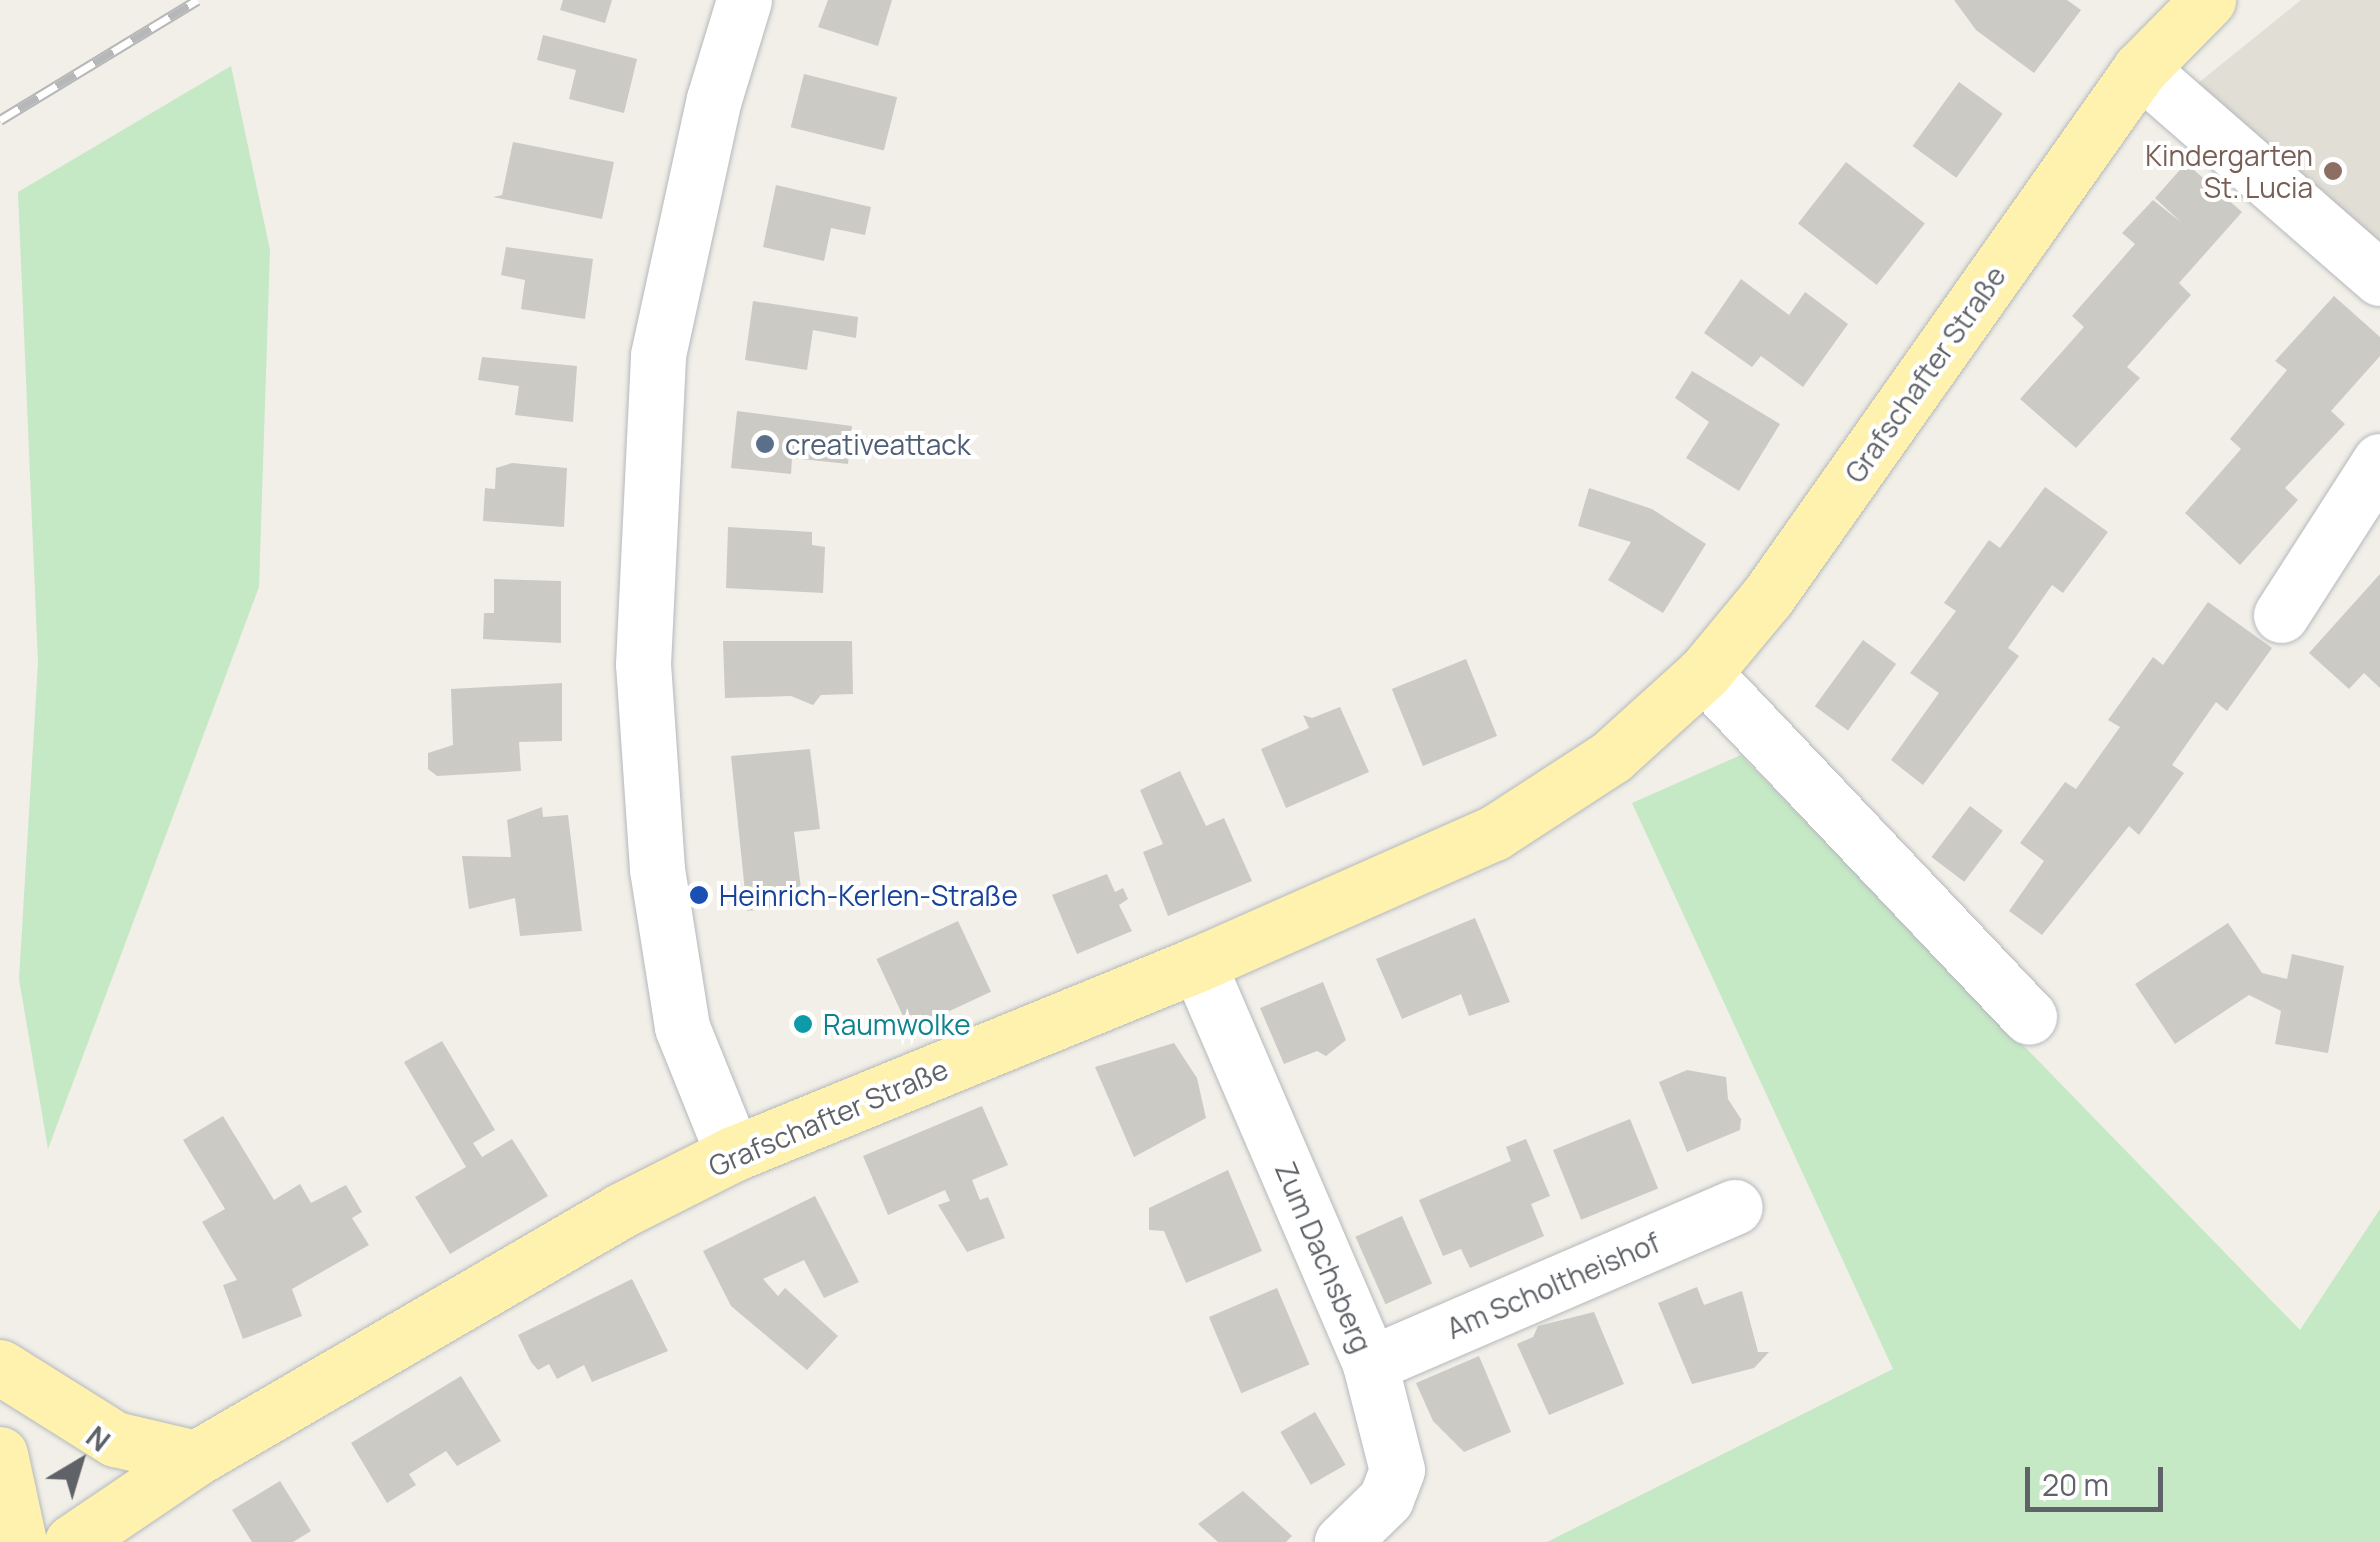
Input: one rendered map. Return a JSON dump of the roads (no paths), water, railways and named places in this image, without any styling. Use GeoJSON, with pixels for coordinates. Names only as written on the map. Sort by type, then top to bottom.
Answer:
{"type":"FeatureCollection","features":[{"type":"Feature","properties":{"kind":"main road","name":"Grafschafter Straße"},"geometry":{"type":"LineString","coordinates":[[72,1542],[196,1458],[522,1264],[733,1154],[1198,964],[1494,833],[1611,758],[1704,673],[1768,596],[2140,69],[2208,0]]}},
{"type":"Feature","properties":{"kind":"main road"},"geometry":{"type":"LineString","coordinates":[[0,1367],[114,1439],[196,1458]]}},
{"type":"Feature","properties":{"kind":"main road"},"geometry":{"type":"LineString","coordinates":[[0,1454],[18,1542]]}},
{"type":"Feature","properties":{"kind":"street"},"geometry":{"type":"LineString","coordinates":[[733,1154],[682,1026],[657,869],[643,664],[658,356],[714,99],[744,0]]}},
{"type":"Feature","properties":{"kind":"street"},"geometry":{"type":"LineString","coordinates":[[2140,69],[2380,278]]}},
{"type":"Feature","properties":{"kind":"street"},"geometry":{"type":"LineString","coordinates":[[2281,615],[2380,461]]}},
{"type":"Feature","properties":{"kind":"street"},"geometry":{"type":"LineString","coordinates":[[1704,673],[2029,1017]]}},
{"type":"Feature","properties":{"kind":"street","name":"Zum Dachsberg"},"geometry":{"type":"LineString","coordinates":[[1198,964],[1370,1364],[1398,1470],[1386,1500],[1342,1542]]}},
{"type":"Feature","properties":{"kind":"street","name":"Am Scholtheishof"},"geometry":{"type":"LineString","coordinates":[[1370,1364],[1736,1207]]}},
{"type":"Feature","properties":{"kind":"railway"},"geometry":{"type":"LineString","coordinates":[[0,120],[197,0]]}},
{"type":"Feature","properties":{"kind":"place","name":"Kindergarten St. Lucia"},"geometry":{"type":"Point","coordinates":[2333,171]}},
{"type":"Feature","properties":{"kind":"place","name":"creativeattack"},"geometry":{"type":"Point","coordinates":[765,444]}},
{"type":"Feature","properties":{"kind":"place","name":"Heinrich-Kerlen-Straße"},"geometry":{"type":"Point","coordinates":[699,895]}},
{"type":"Feature","properties":{"kind":"place","name":"Raumwolke"},"geometry":{"type":"Point","coordinates":[803,1024]}}]}
